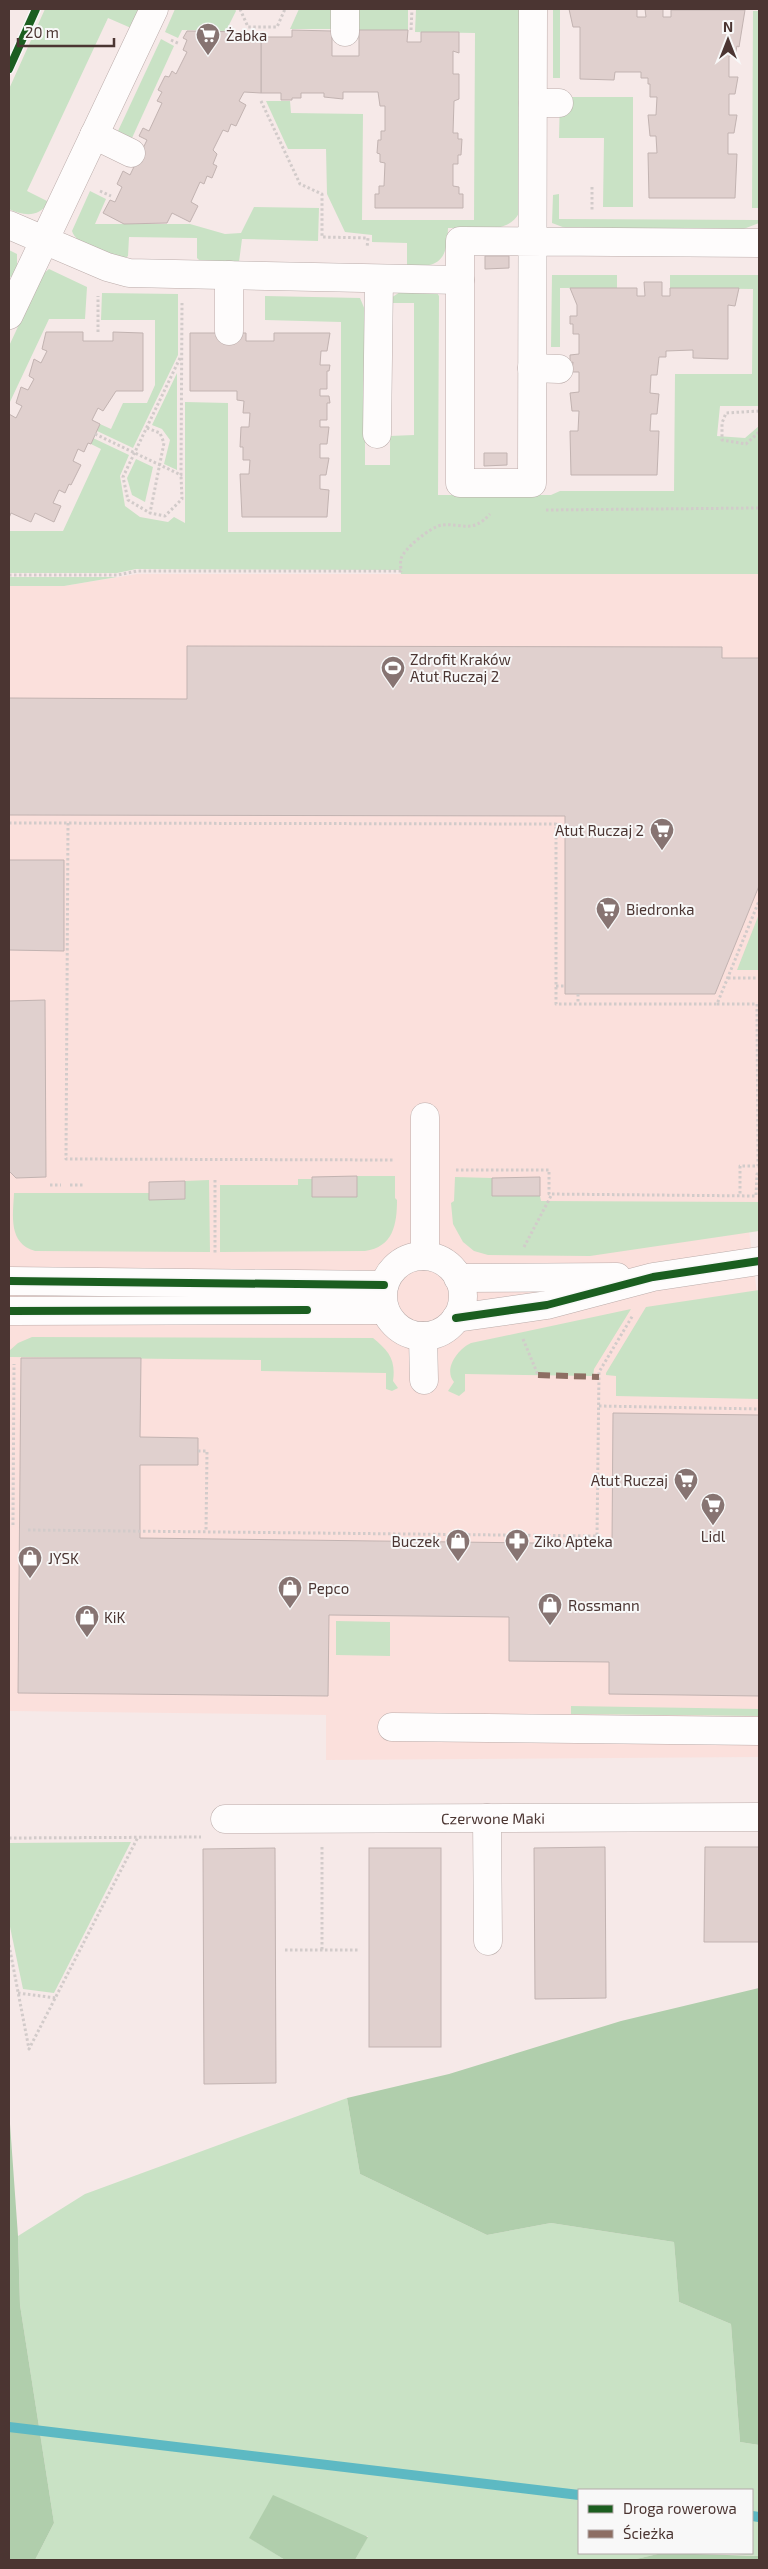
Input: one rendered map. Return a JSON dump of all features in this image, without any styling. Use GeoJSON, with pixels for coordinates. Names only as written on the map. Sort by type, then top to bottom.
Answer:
{"type":"FeatureCollection","features":[{"type":"Feature","properties":{"kind":"street"},"geometry":{"type":"LineString","coordinates":[[9,315],[154,9]]}},
{"type":"Feature","properties":{"kind":"street"},"geometry":{"type":"LineString","coordinates":[[533,9],[546,103],[533,241],[532,483],[460,483],[460,241],[533,241],[759,243]]}},
{"type":"Feature","properties":{"kind":"street"},"geometry":{"type":"LineString","coordinates":[[94,135],[131,153]]}},
{"type":"Feature","properties":{"kind":"street"},"geometry":{"type":"LineString","coordinates":[[9,225],[121,272],[460,280]]}},
{"type":"Feature","properties":{"kind":"street"},"geometry":{"type":"LineString","coordinates":[[229,276],[229,331]]}},
{"type":"Feature","properties":{"kind":"street"},"geometry":{"type":"LineString","coordinates":[[373,278],[377,434]]}},
{"type":"Feature","properties":{"kind":"street"},"geometry":{"type":"LineString","coordinates":[[532,368],[559,369]]}},
{"type":"Feature","properties":{"kind":"street"},"geometry":{"type":"LineString","coordinates":[[425,1117],[425,1256]]}},
{"type":"Feature","properties":{"kind":"street"},"geometry":{"type":"LineString","coordinates":[[425,1256],[439,1259],[450,1267],[458,1278],[462,1298],[456,1318],[447,1328],[436,1334],[423,1336],[411,1334],[400,1329],[391,1321],[385,1298],[390,1273],[400,1263],[412,1257],[425,1256]]}},
{"type":"Feature","properties":{"kind":"street"},"geometry":{"type":"LineString","coordinates":[[456,1318],[547,1305],[653,1276],[759,1261]]}},
{"type":"Feature","properties":{"kind":"street"},"geometry":{"type":"LineString","coordinates":[[458,1278],[653,1276]]}},
{"type":"Feature","properties":{"kind":"street"},"geometry":{"type":"LineString","coordinates":[[10,1279],[385,1298],[10,1312],[13,1300],[10,1279]]}},
{"type":"Feature","properties":{"kind":"street"},"geometry":{"type":"LineString","coordinates":[[423,1336],[424,1380]]}},
{"type":"Feature","properties":{"kind":"street"},"geometry":{"type":"LineString","coordinates":[[392,1727],[759,1731]]}},
{"type":"Feature","properties":{"kind":"street","name":"Czerwone Maki"},"geometry":{"type":"LineString","coordinates":[[225,1819],[759,1817]]}},
{"type":"Feature","properties":{"kind":"street"},"geometry":{"type":"LineString","coordinates":[[487,1818],[488,1941]]}},
{"type":"Feature","properties":{"kind":"path"},"geometry":{"type":"LineString","coordinates":[[240,9],[248,27],[277,27],[285,9]]}},
{"type":"Feature","properties":{"kind":"path"},"geometry":{"type":"LineString","coordinates":[[411,30],[412,9]]}},
{"type":"Feature","properties":{"kind":"path"},"geometry":{"type":"LineString","coordinates":[[261,101],[300,184],[322,194],[322,237],[368,238],[373,278]]}},
{"type":"Feature","properties":{"kind":"path"},"geometry":{"type":"LineString","coordinates":[[98,294],[98,332]]}},
{"type":"Feature","properties":{"kind":"path"},"geometry":{"type":"LineString","coordinates":[[182,299],[182,356],[181,475],[182,499],[165,516],[150,513],[128,500],[124,477],[182,356]]}},
{"type":"Feature","properties":{"kind":"path"},"geometry":{"type":"LineString","coordinates":[[759,411],[726,413],[722,424],[722,440],[746,444],[759,432]]}},
{"type":"Feature","properties":{"kind":"path"},"geometry":{"type":"LineString","coordinates":[[146,428],[160,433],[164,443],[150,513]]}},
{"type":"Feature","properties":{"kind":"path"},"geometry":{"type":"LineString","coordinates":[[95,434],[181,475]]}},
{"type":"Feature","properties":{"kind":"path"},"geometry":{"type":"LineString","coordinates":[[538,510],[759,508]]}},
{"type":"Feature","properties":{"kind":"path"},"geometry":{"type":"LineString","coordinates":[[9,575],[118,575],[137,571],[400,571],[400,559],[408,547],[432,529],[443,525],[462,527],[478,524],[494,510]]}},
{"type":"Feature","properties":{"kind":"path"},"geometry":{"type":"LineString","coordinates":[[9,823],[556,824],[556,1004],[757,1004],[758,1166],[740,1166],[740,1196]]}},
{"type":"Feature","properties":{"kind":"path"},"geometry":{"type":"LineString","coordinates":[[68,823],[66,1159],[393,1158],[396,1164]]}},
{"type":"Feature","properties":{"kind":"path"},"geometry":{"type":"LineString","coordinates":[[717,1004],[759,901]]}},
{"type":"Feature","properties":{"kind":"path"},"geometry":{"type":"LineString","coordinates":[[728,978],[759,978]]}},
{"type":"Feature","properties":{"kind":"path"},"geometry":{"type":"LineString","coordinates":[[556,986],[565,986]]}},
{"type":"Feature","properties":{"kind":"path"},"geometry":{"type":"LineString","coordinates":[[578,994],[578,1004]]}},
{"type":"Feature","properties":{"kind":"path"},"geometry":{"type":"LineString","coordinates":[[447,1170],[549,1170],[549,1194],[756,1196],[757,1174],[759,1174]]}},
{"type":"Feature","properties":{"kind":"path"},"geometry":{"type":"LineString","coordinates":[[215,1180],[215,1258]]}},
{"type":"Feature","properties":{"kind":"path"},"geometry":{"type":"LineString","coordinates":[[50,1185],[61,1185]]}},
{"type":"Feature","properties":{"kind":"path"},"geometry":{"type":"LineString","coordinates":[[70,1185],[84,1185]]}},
{"type":"Feature","properties":{"kind":"path"},"geometry":{"type":"LineString","coordinates":[[521,1253],[552,1194]]}},
{"type":"Feature","properties":{"kind":"path"},"geometry":{"type":"LineString","coordinates":[[28,1530],[598,1536],[599,1372],[636,1309]]}},
{"type":"Feature","properties":{"kind":"path"},"geometry":{"type":"LineString","coordinates":[[521,1333],[538,1375]]}},
{"type":"Feature","properties":{"kind":"path"},"geometry":{"type":"LineString","coordinates":[[13,1525],[14,1364]]}},
{"type":"Feature","properties":{"kind":"path"},"geometry":{"type":"LineString","coordinates":[[9,1388],[14,1388]]}},
{"type":"Feature","properties":{"kind":"path"},"geometry":{"type":"LineString","coordinates":[[599,1406],[759,1409]]}},
{"type":"Feature","properties":{"kind":"path"},"geometry":{"type":"LineString","coordinates":[[13,1448],[20,1448]]}},
{"type":"Feature","properties":{"kind":"path"},"geometry":{"type":"LineString","coordinates":[[198,1451],[207,1451],[206,1532]]}},
{"type":"Feature","properties":{"kind":"path"},"geometry":{"type":"LineString","coordinates":[[9,1838],[138,1837],[30,2049],[9,1945]]}},
{"type":"Feature","properties":{"kind":"path"},"geometry":{"type":"LineString","coordinates":[[322,1837],[322,1950]]}},
{"type":"Feature","properties":{"kind":"path"},"geometry":{"type":"LineString","coordinates":[[284,1950],[360,1950]]}},
{"type":"Feature","properties":{"kind":"path"},"geometry":{"type":"LineString","coordinates":[[18,1993],[56,1998]]}},
{"type":"Feature","properties":{"kind":"shaded area","name":"Atut Ruczaj"},"geometry":{"type":"Polygon","coordinates":[[[137,574],[759,574],[759,1207],[748,1222],[759,1309],[759,1757],[326,1760],[326,1715],[9,1711],[9,586],[64,586],[137,574]]]}},
{"type":"Feature","properties":{"kind":"green space"},"geometry":{"type":"Polygon","coordinates":[[[45,9],[140,9],[131,28],[108,18],[27,191],[49,202],[40,211],[25,214],[9,209],[9,89],[45,9]]]}},
{"type":"Feature","properties":{"kind":"green space"},"geometry":{"type":"Polygon","coordinates":[[[175,9],[235,9],[236,11],[226,31],[182,30],[178,38],[165,32],[175,9]]]}},
{"type":"Feature","properties":{"kind":"green space"},"geometry":{"type":"Polygon","coordinates":[[[299,9],[331,9],[331,29],[290,29],[299,9]]]}},
{"type":"Feature","properties":{"kind":"green space"},"geometry":{"type":"Polygon","coordinates":[[[359,9],[408,9],[408,30],[359,30],[359,9]]]}},
{"type":"Feature","properties":{"kind":"green space"},"geometry":{"type":"Polygon","coordinates":[[[416,9],[520,9],[519,213],[514,220],[497,228],[448,228],[446,248],[440,260],[427,266],[407,267],[407,243],[372,242],[372,235],[345,232],[327,194],[326,149],[288,149],[266,101],[290,101],[291,113],[363,114],[362,220],[474,220],[475,33],[415,32],[416,9]]]}},
{"type":"Feature","properties":{"kind":"green space"},"geometry":{"type":"Polygon","coordinates":[[[553,9],[580,9],[560,10],[560,78],[553,78],[553,9]]]}},
{"type":"Feature","properties":{"kind":"green space"},"geometry":{"type":"Polygon","coordinates":[[[753,11],[759,11],[759,208],[752,208],[753,11]]]}},
{"type":"Feature","properties":{"kind":"green space"},"geometry":{"type":"Polygon","coordinates":[[[161,39],[174,46],[132,138],[118,131],[161,39]]]}},
{"type":"Feature","properties":{"kind":"green space"},"geometry":{"type":"Polygon","coordinates":[[[560,97],[633,97],[633,207],[603,207],[604,138],[559,138],[560,97]]]}},
{"type":"Feature","properties":{"kind":"green space"},"geometry":{"type":"Polygon","coordinates":[[[90,191],[106,199],[95,224],[190,224],[225,234],[241,233],[254,207],[319,208],[318,241],[242,239],[239,262],[201,262],[197,258],[197,238],[129,237],[128,256],[124,259],[87,245],[75,237],[72,231],[90,191]]]}},
{"type":"Feature","properties":{"kind":"green space"},"geometry":{"type":"Polygon","coordinates":[[[559,194],[559,219],[759,220],[759,223],[741,230],[568,229],[552,223],[553,195],[559,194]]]}},
{"type":"Feature","properties":{"kind":"green space"},"geometry":{"type":"Polygon","coordinates":[[[9,250],[17,254],[17,267],[13,278],[9,276],[9,250]]]}},
{"type":"Feature","properties":{"kind":"green space"},"geometry":{"type":"Polygon","coordinates":[[[49,269],[87,287],[85,319],[49,319],[9,404],[9,346],[42,275],[49,269]]]}},
{"type":"Feature","properties":{"kind":"green space"},"geometry":{"type":"Polygon","coordinates":[[[552,275],[617,275],[617,288],[560,288],[560,347],[551,347],[552,275]]]}},
{"type":"Feature","properties":{"kind":"green space"},"geometry":{"type":"Polygon","coordinates":[[[670,275],[759,275],[759,406],[720,406],[717,436],[745,438],[759,426],[759,574],[401,574],[400,570],[136,569],[117,573],[9,573],[9,531],[63,531],[101,449],[91,444],[93,438],[129,455],[120,476],[125,506],[140,517],[168,522],[174,517],[185,523],[185,402],[228,403],[228,532],[341,532],[341,322],[265,320],[265,296],[360,298],[365,310],[365,465],[390,465],[390,436],[414,435],[414,303],[391,303],[391,298],[400,292],[437,293],[439,296],[438,495],[551,495],[560,491],[674,491],[675,374],[752,374],[753,289],[670,288],[670,275]]]}},
{"type":"Feature","properties":{"kind":"green space"},"geometry":{"type":"Polygon","coordinates":[[[102,293],[178,294],[178,355],[133,448],[97,431],[100,424],[111,429],[123,403],[147,403],[155,385],[155,320],[101,320],[102,293]]]}},
{"type":"Feature","properties":{"kind":"green space"},"geometry":{"type":"Polygon","coordinates":[[[177,373],[177,470],[164,464],[170,440],[162,429],[152,425],[177,373]]]}},
{"type":"Feature","properties":{"kind":"green space"},"geometry":{"type":"Polygon","coordinates":[[[136,459],[153,467],[145,502],[132,495],[127,478],[136,459]]]}},
{"type":"Feature","properties":{"kind":"green space"},"geometry":{"type":"Polygon","coordinates":[[[9,577],[117,577],[64,586],[9,586],[9,577]]]}},
{"type":"Feature","properties":{"kind":"green space"},"geometry":{"type":"Polygon","coordinates":[[[759,914],[759,970],[737,970],[759,914]]]}},
{"type":"Feature","properties":{"kind":"green space"},"geometry":{"type":"Polygon","coordinates":[[[357,1176],[395,1176],[396,1218],[392,1233],[382,1245],[365,1251],[220,1252],[220,1185],[298,1185],[298,1179],[312,1179],[313,1197],[357,1197],[357,1176]]]}},
{"type":"Feature","properties":{"kind":"green space"},"geometry":{"type":"Polygon","coordinates":[[[455,1177],[492,1178],[492,1196],[540,1196],[541,1201],[759,1202],[759,1231],[590,1256],[488,1255],[474,1251],[463,1242],[453,1224],[451,1203],[454,1201],[455,1177]]]}},
{"type":"Feature","properties":{"kind":"green space"},"geometry":{"type":"Polygon","coordinates":[[[209,1180],[210,1252],[35,1251],[20,1242],[14,1228],[14,1193],[149,1193],[150,1200],[185,1199],[185,1181],[209,1180]]]}},
{"type":"Feature","properties":{"kind":"green space"},"geometry":{"type":"Polygon","coordinates":[[[759,1290],[759,1399],[616,1396],[616,1376],[606,1375],[606,1373],[646,1307],[759,1290]]]}},
{"type":"Feature","properties":{"kind":"green space"},"geometry":{"type":"Polygon","coordinates":[[[631,1309],[594,1369],[593,1376],[465,1374],[465,1391],[459,1396],[448,1391],[454,1382],[450,1371],[453,1360],[461,1350],[471,1343],[631,1309]]]}},
{"type":"Feature","properties":{"kind":"green space"},"geometry":{"type":"Polygon","coordinates":[[[32,1337],[373,1338],[390,1356],[394,1374],[393,1381],[398,1388],[392,1391],[386,1389],[386,1373],[261,1371],[261,1360],[10,1357],[9,1370],[9,1351],[18,1343],[32,1337]]]}},
{"type":"Feature","properties":{"kind":"green space"},"geometry":{"type":"Polygon","coordinates":[[[336,1621],[390,1622],[390,1656],[336,1655],[336,1621]]]}},
{"type":"Feature","properties":{"kind":"green space"},"geometry":{"type":"Polygon","coordinates":[[[571,1706],[759,1709],[759,1716],[571,1714],[571,1706]]]}},
{"type":"Feature","properties":{"kind":"green space"},"geometry":{"type":"Polygon","coordinates":[[[131,1842],[54,1993],[23,1989],[9,1922],[9,1843],[131,1842]]]}},
{"type":"Feature","properties":{"kind":"green space"},"geometry":{"type":"Polygon","coordinates":[[[759,1988],[759,2445],[740,2442],[731,2324],[679,2302],[674,2242],[551,2223],[487,2235],[360,2174],[347,2098],[449,2074],[621,2021],[759,1988]]]}},
{"type":"Feature","properties":{"kind":"green space"},"geometry":{"type":"Polygon","coordinates":[[[347,2098],[360,2174],[487,2235],[551,2223],[674,2242],[679,2302],[731,2324],[740,2442],[759,2445],[759,2556],[733,2554],[753,2554],[753,2489],[578,2489],[578,2554],[658,2554],[632,2560],[355,2560],[368,2536],[250,2538],[285,2560],[35,2560],[54,2523],[20,2305],[18,2236],[85,2194],[347,2098]]]}},
{"type":"Feature","properties":{"kind":"green space"},"geometry":{"type":"Polygon","coordinates":[[[9,2110],[18,2236],[20,2305],[54,2523],[35,2560],[9,2560],[9,2110]]]}},
{"type":"Feature","properties":{"kind":"green space"},"geometry":{"type":"Polygon","coordinates":[[[273,2495],[368,2537],[355,2560],[285,2560],[249,2538],[273,2495]]]}},
{"type":"Feature","properties":{"kind":"green space"},"geometry":{"type":"Polygon","coordinates":[[[658,2554],[759,2556],[759,2560],[632,2560],[658,2554]]]}},
{"type":"Feature","properties":{"kind":"building"},"geometry":{"type":"Polygon","coordinates":[[[569,9],[637,9],[637,17],[646,17],[645,9],[663,9],[663,17],[671,17],[671,10],[745,10],[739,47],[737,46],[735,56],[729,56],[729,77],[738,77],[735,94],[729,94],[729,115],[737,115],[734,133],[728,133],[728,154],[737,154],[735,198],[649,198],[648,153],[657,153],[656,136],[650,136],[648,115],[656,115],[657,97],[650,97],[648,78],[641,78],[641,72],[615,72],[614,80],[580,79],[580,27],[573,27],[569,9]]]}},
{"type":"Feature","properties":{"kind":"building"},"geometry":{"type":"Polygon","coordinates":[[[292,30],[332,31],[332,56],[359,56],[359,30],[408,30],[407,42],[421,42],[421,32],[459,32],[459,53],[453,51],[453,74],[459,74],[459,99],[454,101],[453,133],[458,133],[458,139],[462,139],[461,155],[458,155],[458,164],[453,164],[453,186],[459,187],[459,194],[463,194],[463,208],[375,208],[375,194],[379,194],[379,186],[384,186],[385,163],[380,162],[380,154],[377,153],[378,140],[381,140],[381,131],[385,131],[385,106],[380,106],[378,92],[343,92],[343,99],[324,97],[324,93],[301,93],[301,98],[292,98],[292,100],[281,100],[281,93],[261,93],[261,37],[292,37],[292,30]]]}},
{"type":"Feature","properties":{"kind":"building"},"geometry":{"type":"Polygon","coordinates":[[[187,31],[248,32],[248,38],[261,37],[261,93],[244,92],[239,101],[246,105],[236,126],[231,124],[228,132],[223,130],[213,150],[217,154],[213,164],[217,166],[212,178],[207,176],[204,184],[200,182],[191,202],[198,206],[190,222],[172,213],[167,223],[124,224],[103,213],[110,200],[115,202],[122,187],[117,184],[123,171],[130,175],[147,140],[139,136],[143,128],[149,131],[162,103],[157,101],[162,92],[158,90],[165,76],[169,77],[172,71],[176,74],[187,52],[183,50],[187,40],[183,38],[187,31]]]}},
{"type":"Feature","properties":{"kind":"building"},"geometry":{"type":"Polygon","coordinates":[[[485,256],[509,256],[509,268],[485,269],[485,256]]]}},
{"type":"Feature","properties":{"kind":"building"},"geometry":{"type":"Polygon","coordinates":[[[644,282],[662,282],[662,296],[670,296],[670,288],[739,288],[735,306],[728,305],[728,359],[693,358],[693,350],[666,351],[666,357],[659,357],[657,375],[651,375],[650,393],[659,394],[657,414],[651,414],[650,431],[659,431],[657,475],[571,475],[570,431],[578,431],[579,411],[572,411],[570,393],[579,392],[579,372],[572,372],[573,362],[570,363],[570,355],[579,354],[579,334],[573,334],[573,324],[570,324],[570,316],[577,316],[577,305],[570,288],[637,288],[637,296],[645,296],[644,282]]]}},
{"type":"Feature","properties":{"kind":"building"},"geometry":{"type":"Polygon","coordinates":[[[46,332],[83,332],[83,341],[113,341],[113,332],[143,333],[143,391],[116,391],[103,411],[98,408],[92,420],[100,424],[91,444],[88,443],[84,452],[78,449],[73,461],[81,465],[71,485],[69,484],[65,493],[59,490],[53,503],[61,506],[54,522],[35,513],[31,522],[11,513],[9,518],[9,414],[16,418],[22,406],[16,403],[21,387],[28,390],[34,379],[29,376],[34,359],[41,363],[47,351],[42,349],[46,332]]]}},
{"type":"Feature","properties":{"kind":"building"},"geometry":{"type":"Polygon","coordinates":[[[190,333],[246,333],[246,341],[274,341],[274,333],[330,333],[327,351],[321,351],[320,365],[330,365],[329,371],[327,371],[327,389],[320,389],[320,396],[329,396],[330,403],[327,403],[327,420],[320,420],[320,427],[329,427],[327,444],[320,444],[320,458],[329,458],[326,475],[320,475],[320,489],[329,490],[327,517],[242,517],[240,474],[249,474],[250,460],[243,460],[243,447],[240,447],[241,427],[249,427],[250,413],[243,413],[244,401],[237,400],[237,391],[190,391],[190,333]]]}},
{"type":"Feature","properties":{"kind":"building"},"geometry":{"type":"Polygon","coordinates":[[[484,453],[507,453],[507,465],[484,466],[484,453]]]}},
{"type":"Feature","properties":{"kind":"building","name":"Atut Ruczaj 2"},"geometry":{"type":"Polygon","coordinates":[[[187,646],[722,647],[722,658],[759,658],[759,886],[715,994],[565,994],[565,816],[9,815],[9,698],[187,699],[187,646]]]}},
{"type":"Feature","properties":{"kind":"building"},"geometry":{"type":"Polygon","coordinates":[[[9,860],[64,860],[64,951],[9,950],[9,860]]]}},
{"type":"Feature","properties":{"kind":"building"},"geometry":{"type":"Polygon","coordinates":[[[45,1000],[46,1177],[16,1178],[9,1171],[9,1001],[45,1000]]]}},
{"type":"Feature","properties":{"kind":"building"},"geometry":{"type":"Polygon","coordinates":[[[357,1176],[357,1197],[312,1197],[312,1177],[357,1176]]]}},
{"type":"Feature","properties":{"kind":"building"},"geometry":{"type":"Polygon","coordinates":[[[540,1177],[540,1196],[492,1196],[492,1178],[540,1177]]]}},
{"type":"Feature","properties":{"kind":"building"},"geometry":{"type":"Polygon","coordinates":[[[185,1181],[185,1199],[149,1200],[149,1182],[185,1181]]]}},
{"type":"Feature","properties":{"kind":"building","name":"Atut Ruczaj"},"geometry":{"type":"Polygon","coordinates":[[[21,1358],[141,1358],[140,1437],[198,1438],[198,1465],[140,1465],[140,1538],[612,1544],[613,1413],[759,1415],[759,1696],[609,1694],[609,1662],[509,1661],[509,1617],[329,1615],[328,1696],[18,1693],[21,1358]]]}},
{"type":"Feature","properties":{"kind":"building"},"geometry":{"type":"Polygon","coordinates":[[[605,1847],[606,1998],[535,1999],[534,1848],[605,1847]]]}},
{"type":"Feature","properties":{"kind":"building"},"geometry":{"type":"Polygon","coordinates":[[[705,1847],[759,1847],[759,1942],[704,1942],[705,1847]]]}},
{"type":"Feature","properties":{"kind":"building"},"geometry":{"type":"Polygon","coordinates":[[[275,1848],[276,2083],[204,2084],[203,1849],[275,1848]]]}},
{"type":"Feature","properties":{"kind":"building"},"geometry":{"type":"Polygon","coordinates":[[[369,1848],[441,1848],[441,2047],[369,2047],[369,1848]]]}},
{"type":"Feature","properties":{"kind":"waterway"},"geometry":{"type":"LineString","coordinates":[[9,2427],[578,2495]]}},
{"type":"Feature","properties":{"kind":"waterway"},"geometry":{"type":"LineString","coordinates":[[753,2516],[759,2517]]}},
{"type":"Feature","properties":{"kind":"marked path"},"geometry":{"type":"LineString","coordinates":[[538,1375],[599,1377]]}},
{"type":"Feature","properties":{"kind":"cycle path"},"geometry":{"type":"LineString","coordinates":[[9,69],[36,9]]}},
{"type":"Feature","properties":{"kind":"cycle path"},"geometry":{"type":"LineString","coordinates":[[456,1318],[547,1305],[653,1277],[759,1261]]}},
{"type":"Feature","properties":{"kind":"cycle path"},"geometry":{"type":"LineString","coordinates":[[10,1281],[384,1285]]}},
{"type":"Feature","properties":{"kind":"cycle path"},"geometry":{"type":"LineString","coordinates":[[10,1311],[307,1310]]}},
{"type":"Feature","properties":{"kind":"place","name":"Żabka"},"geometry":{"type":"Point","coordinates":[208,56]}},
{"type":"Feature","properties":{"kind":"place","name":"Zdrofit Kraków Atut Ruczaj 2"},"geometry":{"type":"Point","coordinates":[393,689]}},
{"type":"Feature","properties":{"kind":"place","name":"Atut Ruczaj 2"},"geometry":{"type":"Point","coordinates":[662,851]}},
{"type":"Feature","properties":{"kind":"place","name":"Biedronka"},"geometry":{"type":"Point","coordinates":[608,930]}},
{"type":"Feature","properties":{"kind":"place","name":"Atut Ruczaj"},"geometry":{"type":"Point","coordinates":[686,1501]}},
{"type":"Feature","properties":{"kind":"place","name":"Lidl"},"geometry":{"type":"Point","coordinates":[713,1526]}},
{"type":"Feature","properties":{"kind":"place","name":"Buczek"},"geometry":{"type":"Point","coordinates":[458,1562]}},
{"type":"Feature","properties":{"kind":"place","name":"Ziko Apteka"},"geometry":{"type":"Point","coordinates":[517,1562]}},
{"type":"Feature","properties":{"kind":"place","name":"JYSK"},"geometry":{"type":"Point","coordinates":[30,1579]}},
{"type":"Feature","properties":{"kind":"place","name":"Pepco"},"geometry":{"type":"Point","coordinates":[290,1609]}},
{"type":"Feature","properties":{"kind":"place","name":"Rossmann"},"geometry":{"type":"Point","coordinates":[550,1626]}},
{"type":"Feature","properties":{"kind":"place","name":"KiK"},"geometry":{"type":"Point","coordinates":[87,1638]}}]}
